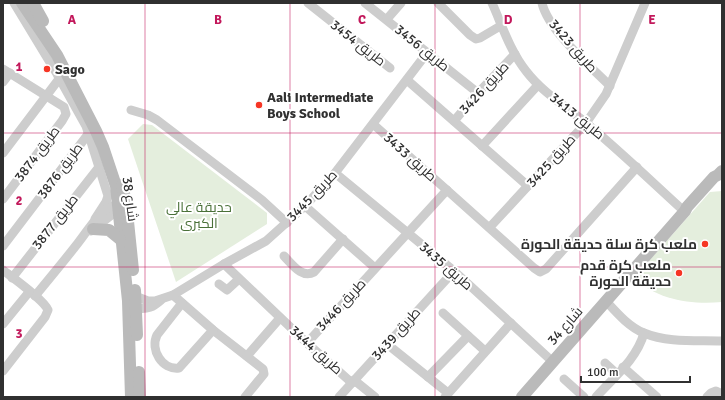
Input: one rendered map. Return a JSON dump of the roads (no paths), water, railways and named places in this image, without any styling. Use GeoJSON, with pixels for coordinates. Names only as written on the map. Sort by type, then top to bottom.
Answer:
{"type":"FeatureCollection","features":[{"type":"Feature","properties":{"kind":"street"},"geometry":{"type":"LineString","coordinates":[[14,3],[62,77],[89,133],[108,196],[94,224]]}},
{"type":"Feature","properties":{"kind":"street","name":"شارع 38"},"geometry":{"type":"LineString","coordinates":[[22,3],[50,44],[62,77],[103,146],[122,206],[120,240],[133,302],[132,397]]}},
{"type":"Feature","properties":{"kind":"street","name":"شارع 38"},"geometry":{"type":"LineString","coordinates":[[33,3],[109,144],[118,167],[133,302],[140,397]]}},
{"type":"Feature","properties":{"kind":"street","name":"طريق 3454"},"geometry":{"type":"LineString","coordinates":[[308,3],[390,68]]}},
{"type":"Feature","properties":{"kind":"street","name":"طريق 3456"},"geometry":{"type":"LineString","coordinates":[[365,3],[478,93]]}},
{"type":"Feature","properties":{"kind":"street"},"geometry":{"type":"LineString","coordinates":[[386,19],[401,3]]}},
{"type":"Feature","properties":{"kind":"street"},"geometry":{"type":"LineString","coordinates":[[438,3],[470,35],[476,39],[502,25]]}},
{"type":"Feature","properties":{"kind":"street","name":"طريق 3413"},"geometry":{"type":"LineString","coordinates":[[492,3],[515,54],[525,70],[538,85],[586,123],[685,212]]}},
{"type":"Feature","properties":{"kind":"street","name":"طريق 3423"},"geometry":{"type":"LineString","coordinates":[[542,3],[550,22],[559,34],[610,86]]}},
{"type":"Feature","properties":{"kind":"street","name":"طريق 3425"},"geometry":{"type":"LineString","coordinates":[[490,227],[586,123],[610,86],[645,3]]}},
{"type":"Feature","properties":{"kind":"street","name":"طريق 3445"},"geometry":{"type":"LineString","coordinates":[[133,302],[144,310],[150,308],[162,299],[173,295],[266,241],[305,206],[335,173],[408,80],[427,53]]}},
{"type":"Feature","properties":{"kind":"street","name":"طريق 3426"},"geometry":{"type":"LineString","coordinates":[[454,121],[515,54]]}},
{"type":"Feature","properties":{"kind":"street"},"geometry":{"type":"LineString","coordinates":[[3,82],[6,71],[46,96]]}},
{"type":"Feature","properties":{"kind":"street"},"geometry":{"type":"LineString","coordinates":[[3,153],[62,77]]}},
{"type":"Feature","properties":{"kind":"street","name":"طريق 3426"},"geometry":{"type":"LineString","coordinates":[[408,80],[528,186]]}},
{"type":"Feature","properties":{"kind":"street"},"geometry":{"type":"LineString","coordinates":[[482,146],[538,85]]}},
{"type":"Feature","properties":{"kind":"street","name":"طريق 3874"},"geometry":{"type":"LineString","coordinates":[[3,199],[66,114],[64,107],[46,96]]}},
{"type":"Feature","properties":{"kind":"street"},"geometry":{"type":"LineString","coordinates":[[131,110],[148,115],[157,120],[262,200],[287,223]]}},
{"type":"Feature","properties":{"kind":"street","name":"طريق 3433"},"geometry":{"type":"LineString","coordinates":[[373,124],[540,272],[546,269],[637,168]]}},
{"type":"Feature","properties":{"kind":"street","name":"طريق 3876"},"geometry":{"type":"LineString","coordinates":[[3,246],[89,133]]}},
{"type":"Feature","properties":{"kind":"street"},"geometry":{"type":"LineString","coordinates":[[99,167],[106,177],[116,186]]}},
{"type":"Feature","properties":{"kind":"street","name":"طريق 3877"},"geometry":{"type":"LineString","coordinates":[[6,275],[99,167]]}},
{"type":"Feature","properties":{"kind":"street","name":"طريق 3435"},"geometry":{"type":"LineString","coordinates":[[335,173],[454,271],[553,362]]}},
{"type":"Feature","properties":{"kind":"street","name":"شارع 34"},"geometry":{"type":"LineString","coordinates":[[524,394],[685,212],[691,209],[721,175]]}},
{"type":"Feature","properties":{"kind":"street","name":"طريق 3433"},"geometry":{"type":"LineString","coordinates":[[408,233],[447,190]]}},
{"type":"Feature","properties":{"kind":"street"},"geometry":{"type":"LineString","coordinates":[[3,324],[108,209],[122,206]]}},
{"type":"Feature","properties":{"kind":"street","name":"طريق 3446"},"geometry":{"type":"LineString","coordinates":[[305,206],[375,268]]}},
{"type":"Feature","properties":{"kind":"street"},"geometry":{"type":"LineString","coordinates":[[94,224],[109,230],[120,240]]}},
{"type":"Feature","properties":{"kind":"street","name":"طريق 3446"},"geometry":{"type":"LineString","coordinates":[[307,343],[408,233]]}},
{"type":"Feature","properties":{"kind":"street"},"geometry":{"type":"LineString","coordinates":[[284,256],[298,270],[309,275],[314,272],[343,239]]}},
{"type":"Feature","properties":{"kind":"street","name":"طريق 3444"},"geometry":{"type":"LineString","coordinates":[[224,264],[307,343],[375,397]]}},
{"type":"Feature","properties":{"kind":"street","name":"طريق 3439"},"geometry":{"type":"LineString","coordinates":[[339,397],[454,271]]}},
{"type":"Feature","properties":{"kind":"street"},"geometry":{"type":"LineString","coordinates":[[3,371],[47,314],[46,307],[32,294],[6,275]]}},
{"type":"Feature","properties":{"kind":"street"},"geometry":{"type":"LineString","coordinates":[[219,284],[228,290],[240,279]]}},
{"type":"Feature","properties":{"kind":"street"},"geometry":{"type":"LineString","coordinates":[[173,295],[213,330],[263,369],[264,374],[245,397]]}},
{"type":"Feature","properties":{"kind":"street"},"geometry":{"type":"LineString","coordinates":[[606,301],[625,321],[644,333],[671,339],[722,341]]}},
{"type":"Feature","properties":{"kind":"street"},"geometry":{"type":"LineString","coordinates":[[182,303],[157,335],[155,340],[155,351],[158,357],[174,368],[180,368],[213,330]]}},
{"type":"Feature","properties":{"kind":"street"},"geometry":{"type":"LineString","coordinates":[[444,313],[485,351]]}},
{"type":"Feature","properties":{"kind":"street","name":"طريق 3444"},"geometry":{"type":"LineString","coordinates":[[247,356],[280,318]]}},
{"type":"Feature","properties":{"kind":"street"},"geometry":{"type":"LineString","coordinates":[[387,344],[428,377],[446,395],[511,323]]}},
{"type":"Feature","properties":{"kind":"street"},"geometry":{"type":"LineString","coordinates":[[596,397],[638,348],[644,333]]}},
{"type":"Feature","properties":{"kind":"street"},"geometry":{"type":"LineString","coordinates":[[428,377],[468,336]]}},
{"type":"Feature","properties":{"kind":"street"},"geometry":{"type":"LineString","coordinates":[[605,362],[620,370],[657,397]]}},
{"type":"Feature","properties":{"kind":"street"},"geometry":{"type":"LineString","coordinates":[[564,379],[584,397]]}},
{"type":"Feature","properties":{"kind":"street"},"geometry":{"type":"LineString","coordinates":[[708,397],[711,393],[716,391],[722,394]]}},
{"type":"Feature","properties":{"kind":"place","name":"Sago"},"geometry":{"type":"Point","coordinates":[47,69]}},
{"type":"Feature","properties":{"kind":"place","name":"Aali Intermediate Boys School"},"geometry":{"type":"Point","coordinates":[259,105]}},
{"type":"Feature","properties":{"kind":"place","name":"ملعب كرة سلة حديقة الحورة"},"geometry":{"type":"Point","coordinates":[705,244]}},
{"type":"Feature","properties":{"kind":"place","name":"ملعب كرة قدم حديقة الحورة"},"geometry":{"type":"Point","coordinates":[679,273]}},
{"type":"Feature","properties":{"kind":"park label","name":"حديقة عالي الكبرى"},"geometry":{"type":"Point","coordinates":[199,216]}}]}
